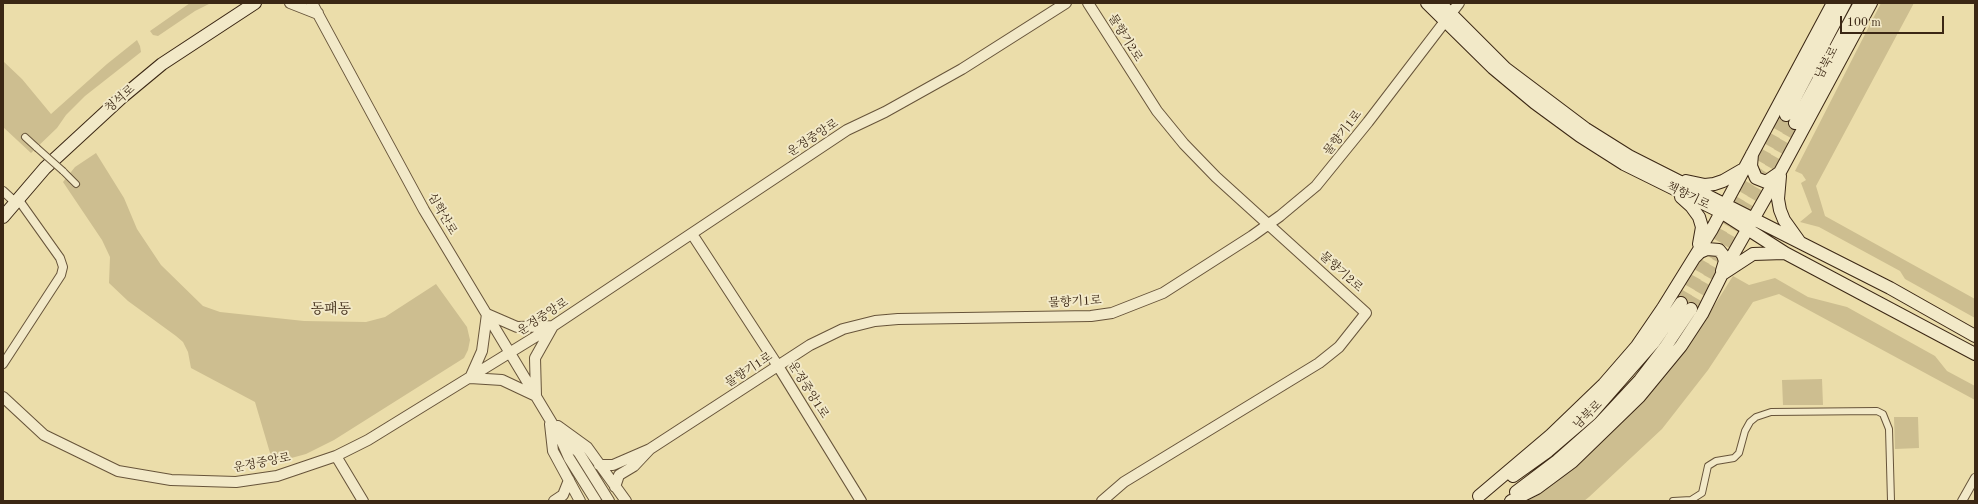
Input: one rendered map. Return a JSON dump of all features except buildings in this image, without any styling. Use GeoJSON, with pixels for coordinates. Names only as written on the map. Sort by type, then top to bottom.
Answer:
{"type":"FeatureCollection","features":[{"type":"Feature","properties":{"kind":"main road","name":"청석로"},"geometry":{"type":"LineString","coordinates":[[3,217],[16,200],[71,142],[127,93],[162,64],[255,3]]}},
{"type":"Feature","properties":{"kind":"main road","name":"책향기로"},"geometry":{"type":"LineString","coordinates":[[1427,3],[1448,19],[1493,68],[1560,122],[1624,164],[1672,183],[1751,224],[1800,242],[1890,288],[1975,336]]}},
{"type":"Feature","properties":{"kind":"main road","name":"책향기로"},"geometry":{"type":"LineString","coordinates":[[1440,3],[1448,19]]}},
{"type":"Feature","properties":{"kind":"main road"},"geometry":{"type":"LineString","coordinates":[[1474,498],[1551,435],[1604,384],[1641,340],[1664,308],[1722,208],[1833,3]]}},
{"type":"Feature","properties":{"kind":"main road","name":"남북로"},"geometry":{"type":"LineString","coordinates":[[1845,3],[1790,119],[1860,3]]}},
{"type":"Feature","properties":{"kind":"main road"},"geometry":{"type":"LineString","coordinates":[[1511,501],[1537,488],[1572,462],[1639,397],[1681,346],[1702,314],[1722,274],[1780,172],[1871,3]]}},
{"type":"Feature","properties":{"kind":"main road"},"geometry":{"type":"LineString","coordinates":[[1753,152],[1751,166],[1756,178],[1766,182],[1780,172]]}},
{"type":"Feature","properties":{"kind":"main road"},"geometry":{"type":"LineString","coordinates":[[1672,183],[1705,185],[1714,184],[1723,182],[1743,170]]}},
{"type":"Feature","properties":{"kind":"main road"},"geometry":{"type":"LineString","coordinates":[[1780,172],[1778,199],[1780,210],[1784,220],[1800,242]]}},
{"type":"Feature","properties":{"kind":"main road"},"geometry":{"type":"LineString","coordinates":[[1672,183],[1699,217],[1702,227],[1696,253]]}},
{"type":"Feature","properties":{"kind":"main road","name":"책향기로"},"geometry":{"type":"LineString","coordinates":[[1751,224],[1785,253],[1975,354]]}},
{"type":"Feature","properties":{"kind":"main road"},"geometry":{"type":"LineString","coordinates":[[1696,253],[1707,249],[1719,250],[1725,261],[1722,274]]}},
{"type":"Feature","properties":{"kind":"main road"},"geometry":{"type":"LineString","coordinates":[[1722,274],[1753,254],[1785,253]]}},
{"type":"Feature","properties":{"kind":"main road","name":"남북로"},"geometry":{"type":"LineString","coordinates":[[1474,498],[1510,478],[1548,451],[1590,415],[1686,306],[1664,349],[1640,380],[1598,424],[1557,461],[1503,501]]}},
{"type":"Feature","properties":{"kind":"street"},"geometry":{"type":"LineString","coordinates":[[290,3],[318,14],[319,3]]}},
{"type":"Feature","properties":{"kind":"street","name":"심학산로"},"geometry":{"type":"LineString","coordinates":[[312,3],[424,210],[558,433]]}},
{"type":"Feature","properties":{"kind":"street","name":"운정중앙로"},"geometry":{"type":"LineString","coordinates":[[3,397],[44,435],[118,471],[171,480],[236,482],[277,476],[336,456],[368,440],[553,326],[847,130],[885,112],[962,69],[1066,3]]}},
{"type":"Feature","properties":{"kind":"street","name":"물향기2로"},"geometry":{"type":"LineString","coordinates":[[1088,3],[1139,84],[1162,117],[1216,177],[1366,313],[1340,347],[1320,364],[1124,482],[1102,501]]}},
{"type":"Feature","properties":{"kind":"street","name":"물향기1로"},"geometry":{"type":"LineString","coordinates":[[650,449],[826,336],[843,329],[875,321],[898,318],[1091,316],[1112,313],[1163,293],[1269,224],[1326,176],[1459,3]]}},
{"type":"Feature","properties":{"kind":"street"},"geometry":{"type":"LineString","coordinates":[[25,137],[76,184]]}},
{"type":"Feature","properties":{"kind":"street"},"geometry":{"type":"LineString","coordinates":[[3,191],[16,200],[60,258],[63,267],[61,274],[3,364]]}},
{"type":"Feature","properties":{"kind":"street","name":"운정중앙1로"},"geometry":{"type":"LineString","coordinates":[[692,234],[778,366],[861,501]]}},
{"type":"Feature","properties":{"kind":"street"},"geometry":{"type":"LineString","coordinates":[[487,314],[517,327],[525,328],[553,326],[535,358],[536,396],[502,380],[470,378],[482,351],[487,314]]}},
{"type":"Feature","properties":{"kind":"street"},"geometry":{"type":"LineString","coordinates":[[1673,501],[1691,500],[1702,493],[1708,466],[1716,461],[1734,458],[1740,453],[1745,431],[1750,422],[1756,417],[1771,412],[1877,411],[1883,414],[1889,429],[1891,501]]}},
{"type":"Feature","properties":{"kind":"street"},"geometry":{"type":"LineString","coordinates":[[550,420],[587,447],[626,501]]}},
{"type":"Feature","properties":{"kind":"street"},"geometry":{"type":"LineString","coordinates":[[550,420],[553,451],[580,501]]}},
{"type":"Feature","properties":{"kind":"street"},"geometry":{"type":"LineString","coordinates":[[558,433],[579,453],[608,499]]}},
{"type":"Feature","properties":{"kind":"street"},"geometry":{"type":"LineString","coordinates":[[558,433],[569,458],[596,501]]}},
{"type":"Feature","properties":{"kind":"street"},"geometry":{"type":"LineString","coordinates":[[599,465],[613,465],[650,449]]}},
{"type":"Feature","properties":{"kind":"street"},"geometry":{"type":"LineString","coordinates":[[615,487],[619,475],[634,466],[650,449]]}},
{"type":"Feature","properties":{"kind":"street"},"geometry":{"type":"LineString","coordinates":[[336,456],[363,501]]}},
{"type":"Feature","properties":{"kind":"street"},"geometry":{"type":"LineString","coordinates":[[1962,501],[1975,478]]}},
{"type":"Feature","properties":{"kind":"street"},"geometry":{"type":"LineString","coordinates":[[554,501],[563,495],[569,480]]}},
{"type":"Feature","properties":{"kind":"shaded area"},"geometry":{"type":"Polygon","coordinates":[[[190,3],[211,3],[195,11],[158,36],[153,35],[150,31],[190,3]]]}},
{"type":"Feature","properties":{"kind":"shaded area"},"geometry":{"type":"Polygon","coordinates":[[[1881,3],[1914,3],[1816,186],[1825,216],[1975,299],[1975,318],[1905,279],[1900,271],[1819,227],[1800,222],[1812,212],[1801,183],[1806,180],[1802,174],[1795,171],[1881,3]]]}},
{"type":"Feature","properties":{"kind":"shaded area"},"geometry":{"type":"Polygon","coordinates":[[[137,40],[141,52],[85,96],[66,115],[57,128],[31,153],[3,127],[3,61],[22,79],[51,114],[107,64],[137,40]]]}},
{"type":"Feature","properties":{"kind":"shaded area"},"geometry":{"type":"Polygon","coordinates":[[[96,153],[124,198],[137,229],[161,265],[203,306],[220,312],[304,321],[366,322],[385,317],[436,284],[467,327],[470,340],[468,350],[464,358],[334,440],[306,454],[273,463],[255,402],[191,368],[188,352],[183,342],[128,301],[109,283],[110,257],[102,240],[63,182],[75,167],[96,153]]]}},
{"type":"Feature","properties":{"kind":"shaded area"},"geometry":{"type":"Polygon","coordinates":[[[1733,276],[1749,285],[1775,278],[1808,297],[1847,307],[1935,356],[1947,371],[1975,386],[1975,400],[1779,294],[1753,302],[1708,370],[1662,429],[1589,497],[1584,501],[1523,501],[1678,355],[1695,336],[1733,276]]]}},
{"type":"Feature","properties":{"kind":"shaded area"},"geometry":{"type":"Polygon","coordinates":[[[1822,379],[1823,405],[1783,405],[1782,380],[1822,379]]]}},
{"type":"Feature","properties":{"kind":"shaded area"},"geometry":{"type":"Polygon","coordinates":[[[1894,417],[1918,417],[1919,448],[1895,449],[1894,417]]]}},
{"type":"Feature","properties":{"kind":"tunnel"},"geometry":{"type":"LineString","coordinates":[[1681,303],[1786,115]]}},
{"type":"Feature","properties":{"kind":"tunnel"},"geometry":{"type":"LineString","coordinates":[[1691,309],[1795,123]]}},
{"type":"Feature","properties":{"kind":"district","name":"동패동"},"geometry":{"type":"Point","coordinates":[331,309]}}]}
